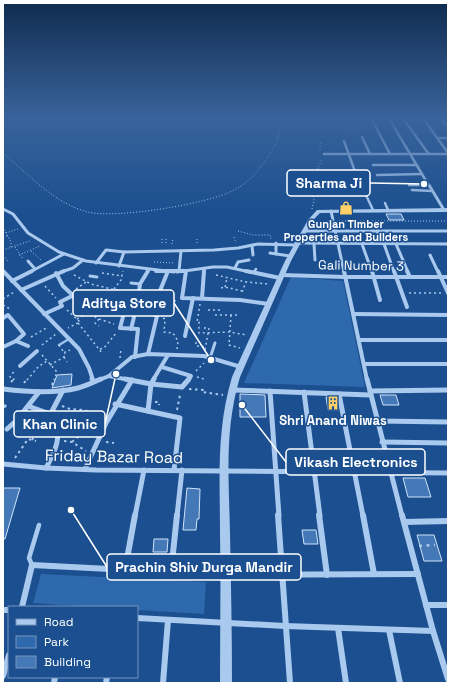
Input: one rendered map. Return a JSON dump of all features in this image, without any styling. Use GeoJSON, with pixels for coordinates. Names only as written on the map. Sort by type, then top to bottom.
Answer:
{"type":"FeatureCollection","features":[{"type":"Feature","properties":{"kind":"street"},"geometry":{"type":"LineString","coordinates":[[347,149],[358,180]]}},
{"type":"Feature","properties":{"kind":"street"},"geometry":{"type":"LineString","coordinates":[[368,149],[370,154]]}},
{"type":"Feature","properties":{"kind":"street"},"geometry":{"type":"LineString","coordinates":[[387,149],[390,154]]}},
{"type":"Feature","properties":{"kind":"street"},"geometry":{"type":"LineString","coordinates":[[407,149],[428,185],[446,210]]}},
{"type":"Feature","properties":{"kind":"street"},"geometry":{"type":"LineString","coordinates":[[424,149],[428,154]]}},
{"type":"Feature","properties":{"kind":"street"},"geometry":{"type":"LineString","coordinates":[[324,154],[448,153]]}},
{"type":"Feature","properties":{"kind":"street"},"geometry":{"type":"LineString","coordinates":[[373,165],[417,165]]}},
{"type":"Feature","properties":{"kind":"street"},"geometry":{"type":"LineString","coordinates":[[377,175],[422,174]]}},
{"type":"Feature","properties":{"kind":"street","name":"Gali Number 3"},"geometry":{"type":"LineString","coordinates":[[3,209],[13,214],[24,227],[44,244],[64,254],[96,263],[148,270],[168,271],[186,271],[217,266],[255,270],[280,279],[345,277],[448,277]]}},
{"type":"Feature","properties":{"kind":"street"},"geometry":{"type":"LineString","coordinates":[[226,683],[224,470],[226,414],[230,393],[240,367],[290,256],[314,214],[331,211],[446,210]]}},
{"type":"Feature","properties":{"kind":"street"},"geometry":{"type":"LineString","coordinates":[[331,211],[337,244],[382,442],[392,473],[433,631],[448,678]]}},
{"type":"Feature","properties":{"kind":"street"},"geometry":{"type":"LineString","coordinates":[[304,231],[448,231]]}},
{"type":"Feature","properties":{"kind":"street"},"geometry":{"type":"LineString","coordinates":[[377,231],[384,244],[407,307]]}},
{"type":"Feature","properties":{"kind":"street"},"geometry":{"type":"LineString","coordinates":[[274,243],[276,254]]}},
{"type":"Feature","properties":{"kind":"street"},"geometry":{"type":"LineString","coordinates":[[96,263],[106,250],[124,252],[156,252],[220,250],[274,243],[448,244]]}},
{"type":"Feature","properties":{"kind":"street"},"geometry":{"type":"LineString","coordinates":[[314,244],[315,260]]}},
{"type":"Feature","properties":{"kind":"street"},"geometry":{"type":"LineString","coordinates":[[362,244],[374,277],[380,300]]}},
{"type":"Feature","properties":{"kind":"street"},"geometry":{"type":"LineString","coordinates":[[396,244],[410,277]]}},
{"type":"Feature","properties":{"kind":"street"},"geometry":{"type":"LineString","coordinates":[[252,246],[253,255]]}},
{"type":"Feature","properties":{"kind":"street"},"geometry":{"type":"LineString","coordinates":[[179,271],[181,251]]}},
{"type":"Feature","properties":{"kind":"street"},"geometry":{"type":"LineString","coordinates":[[119,266],[124,252]]}},
{"type":"Feature","properties":{"kind":"street"},"geometry":{"type":"LineString","coordinates":[[270,253],[290,256]]}},
{"type":"Feature","properties":{"kind":"street"},"geometry":{"type":"LineString","coordinates":[[12,280],[35,270],[64,254]]}},
{"type":"Feature","properties":{"kind":"street"},"geometry":{"type":"LineString","coordinates":[[430,256],[448,293]]}},
{"type":"Feature","properties":{"kind":"street"},"geometry":{"type":"LineString","coordinates":[[20,290],[56,273],[73,268],[83,260]]}},
{"type":"Feature","properties":{"kind":"street"},"geometry":{"type":"LineString","coordinates":[[235,268],[238,262],[249,260]]}},
{"type":"Feature","properties":{"kind":"street"},"geometry":{"type":"LineString","coordinates":[[26,262],[35,270]]}},
{"type":"Feature","properties":{"kind":"street"},"geometry":{"type":"LineString","coordinates":[[202,298],[204,269]]}},
{"type":"Feature","properties":{"kind":"street"},"geometry":{"type":"LineString","coordinates":[[136,356],[138,329],[120,328],[124,313],[134,304],[139,292],[140,284],[148,270]]}},
{"type":"Feature","properties":{"kind":"street"},"geometry":{"type":"LineString","coordinates":[[3,271],[76,346],[89,368],[93,381]]}},
{"type":"Feature","properties":{"kind":"street"},"geometry":{"type":"LineString","coordinates":[[148,354],[157,316],[151,313],[168,271]]}},
{"type":"Feature","properties":{"kind":"street"},"geometry":{"type":"LineString","coordinates":[[186,271],[182,298],[240,300],[269,304]]}},
{"type":"Feature","properties":{"kind":"street"},"geometry":{"type":"LineString","coordinates":[[56,273],[63,286],[80,302],[103,309]]}},
{"type":"Feature","properties":{"kind":"street"},"geometry":{"type":"LineString","coordinates":[[44,314],[74,295]]}},
{"type":"Feature","properties":{"kind":"street"},"geometry":{"type":"LineString","coordinates":[[185,336],[193,298]]}},
{"type":"Feature","properties":{"kind":"street"},"geometry":{"type":"LineString","coordinates":[[354,314],[448,315]]}},
{"type":"Feature","properties":{"kind":"street"},"geometry":{"type":"LineString","coordinates":[[3,318],[8,315],[24,334],[16,341],[3,346]]}},
{"type":"Feature","properties":{"kind":"street"},"geometry":{"type":"LineString","coordinates":[[131,329],[134,316]]}},
{"type":"Feature","properties":{"kind":"street"},"geometry":{"type":"LineString","coordinates":[[359,340],[448,340]]}},
{"type":"Feature","properties":{"kind":"street"},"geometry":{"type":"LineString","coordinates":[[16,341],[28,346]]}},
{"type":"Feature","properties":{"kind":"street"},"geometry":{"type":"LineString","coordinates":[[20,366],[37,351]]}},
{"type":"Feature","properties":{"kind":"street"},"geometry":{"type":"LineString","coordinates":[[4,389],[48,392],[78,388],[109,376],[124,362],[136,356],[148,354],[207,357],[240,367]]}},
{"type":"Feature","properties":{"kind":"street"},"geometry":{"type":"LineString","coordinates":[[148,410],[151,384],[168,355]]}},
{"type":"Feature","properties":{"kind":"street"},"geometry":{"type":"LineString","coordinates":[[364,364],[448,364]]}},
{"type":"Feature","properties":{"kind":"street"},"geometry":{"type":"LineString","coordinates":[[109,376],[151,384],[182,387],[191,376],[162,367]]}},
{"type":"Feature","properties":{"kind":"street"},"geometry":{"type":"LineString","coordinates":[[85,469],[104,425],[132,380]]}},
{"type":"Feature","properties":{"kind":"street"},"geometry":{"type":"LineString","coordinates":[[46,468],[55,447],[57,432],[48,421],[50,414],[63,390]]}},
{"type":"Feature","properties":{"kind":"street"},"geometry":{"type":"LineString","coordinates":[[230,393],[270,391],[339,394],[448,390]]}},
{"type":"Feature","properties":{"kind":"street"},"geometry":{"type":"LineString","coordinates":[[270,391],[274,471],[290,683]]}},
{"type":"Feature","properties":{"kind":"street"},"geometry":{"type":"LineString","coordinates":[[7,428],[39,392]]}},
{"type":"Feature","properties":{"kind":"street"},"geometry":{"type":"LineString","coordinates":[[304,392],[327,575]]}},
{"type":"Feature","properties":{"kind":"street"},"geometry":{"type":"LineString","coordinates":[[339,394],[374,574]]}},
{"type":"Feature","properties":{"kind":"street"},"geometry":{"type":"LineString","coordinates":[[116,404],[180,418],[174,470]]}},
{"type":"Feature","properties":{"kind":"street"},"geometry":{"type":"LineString","coordinates":[[28,406],[50,414]]}},
{"type":"Feature","properties":{"kind":"street"},"geometry":{"type":"LineString","coordinates":[[377,421],[448,422]]}},
{"type":"Feature","properties":{"kind":"street"},"geometry":{"type":"LineString","coordinates":[[382,442],[448,443]]}},
{"type":"Feature","properties":{"kind":"street","name":"Friday Bazar Road"},"geometry":{"type":"LineString","coordinates":[[3,464],[46,468],[85,469],[448,473]]}},
{"type":"Feature","properties":{"kind":"street"},"geometry":{"type":"LineString","coordinates":[[125,570],[144,470]]}},
{"type":"Feature","properties":{"kind":"street"},"geometry":{"type":"LineString","coordinates":[[171,572],[182,470]]}},
{"type":"Feature","properties":{"kind":"street"},"geometry":{"type":"LineString","coordinates":[[405,522],[448,521]]}},
{"type":"Feature","properties":{"kind":"street"},"geometry":{"type":"LineString","coordinates":[[22,606],[32,565],[226,575],[418,574]]}},
{"type":"Feature","properties":{"kind":"street"},"geometry":{"type":"LineString","coordinates":[[426,605],[448,605]]}},
{"type":"Feature","properties":{"kind":"street"},"geometry":{"type":"LineString","coordinates":[[138,618],[285,626],[433,631]]}},
{"type":"Feature","properties":{"kind":"street"},"geometry":{"type":"LineString","coordinates":[[163,683],[168,620]]}},
{"type":"Feature","properties":{"kind":"street"},"geometry":{"type":"LineString","coordinates":[[338,628],[346,683]]}},
{"type":"Feature","properties":{"kind":"street"},"geometry":{"type":"LineString","coordinates":[[389,630],[400,683]]}},
{"type":"Feature","properties":{"kind":"street"},"geometry":{"type":"LineString","coordinates":[[3,676],[8,658]]}},
{"type":"Feature","properties":{"kind":"lane"},"geometry":{"type":"LineString","coordinates":[[408,185],[428,185]]}},
{"type":"Feature","properties":{"kind":"lane"},"geometry":{"type":"LineString","coordinates":[[412,190],[432,191]]}},
{"type":"Feature","properties":{"kind":"lane"},"geometry":{"type":"LineString","coordinates":[[366,195],[373,210]]}},
{"type":"Feature","properties":{"kind":"lane"},"geometry":{"type":"LineString","coordinates":[[385,203],[388,210]]}},
{"type":"Feature","properties":{"kind":"lane"},"geometry":{"type":"LineString","coordinates":[[90,276],[97,277]]}},
{"type":"Feature","properties":{"kind":"lane"},"geometry":{"type":"LineString","coordinates":[[131,283],[140,284]]}},
{"type":"Feature","properties":{"kind":"lane"},"geometry":{"type":"LineString","coordinates":[[17,334],[21,330]]}},
{"type":"Feature","properties":{"kind":"lane"},"geometry":{"type":"LineString","coordinates":[[207,357],[215,343]]}},
{"type":"Feature","properties":{"kind":"lane"},"geometry":{"type":"LineString","coordinates":[[32,565],[29,558],[39,525]]}},
{"type":"Feature","properties":{"kind":"path"},"geometry":{"type":"LineString","coordinates":[[3,153],[48,190],[75,206],[89,212],[120,214],[194,203],[234,191],[262,165],[272,149]]}},
{"type":"Feature","properties":{"kind":"path"},"geometry":{"type":"LineString","coordinates":[[314,214],[311,209],[314,200],[310,186],[324,154]]}},
{"type":"Feature","properties":{"kind":"path"},"geometry":{"type":"LineString","coordinates":[[333,221],[448,221]]}},
{"type":"Feature","properties":{"kind":"path"},"geometry":{"type":"LineString","coordinates":[[3,227],[7,233],[11,247]]}},
{"type":"Feature","properties":{"kind":"path"},"geometry":{"type":"LineString","coordinates":[[3,236],[24,227]]}},
{"type":"Feature","properties":{"kind":"path"},"geometry":{"type":"LineString","coordinates":[[238,231],[253,235],[270,235],[274,243]]}},
{"type":"Feature","properties":{"kind":"path"},"geometry":{"type":"LineString","coordinates":[[171,246],[172,238]]}},
{"type":"Feature","properties":{"kind":"path"},"geometry":{"type":"LineString","coordinates":[[3,250],[37,239]]}},
{"type":"Feature","properties":{"kind":"path"},"geometry":{"type":"LineString","coordinates":[[162,239],[162,244]]}},
{"type":"Feature","properties":{"kind":"path"},"geometry":{"type":"LineString","coordinates":[[166,239],[166,244]]}},
{"type":"Feature","properties":{"kind":"path"},"geometry":{"type":"LineString","coordinates":[[19,255],[44,244]]}},
{"type":"Feature","properties":{"kind":"path"},"geometry":{"type":"LineString","coordinates":[[14,247],[26,262]]}},
{"type":"Feature","properties":{"kind":"path"},"geometry":{"type":"LineString","coordinates":[[31,251],[45,264]]}},
{"type":"Feature","properties":{"kind":"path"},"geometry":{"type":"LineString","coordinates":[[148,270],[154,262],[156,252]]}},
{"type":"Feature","properties":{"kind":"path"},"geometry":{"type":"LineString","coordinates":[[3,258],[5,257],[8,262]]}},
{"type":"Feature","properties":{"kind":"path"},"geometry":{"type":"LineString","coordinates":[[154,262],[180,263]]}},
{"type":"Feature","properties":{"kind":"path"},"geometry":{"type":"LineString","coordinates":[[111,294],[121,280],[125,266]]}},
{"type":"Feature","properties":{"kind":"path"},"geometry":{"type":"LineString","coordinates":[[74,274],[86,282],[124,292],[121,304],[118,308]]}},
{"type":"Feature","properties":{"kind":"path"},"geometry":{"type":"LineString","coordinates":[[216,275],[246,282],[280,279]]}},
{"type":"Feature","properties":{"kind":"path"},"geometry":{"type":"LineString","coordinates":[[225,287],[227,278]]}},
{"type":"Feature","properties":{"kind":"path"},"geometry":{"type":"LineString","coordinates":[[41,281],[61,304],[80,322],[78,323],[100,349],[102,354]]}},
{"type":"Feature","properties":{"kind":"path"},"geometry":{"type":"LineString","coordinates":[[240,300],[246,282]]}},
{"type":"Feature","properties":{"kind":"path"},"geometry":{"type":"LineString","coordinates":[[221,288],[225,287],[242,291]]}},
{"type":"Feature","properties":{"kind":"path"},"geometry":{"type":"LineString","coordinates":[[3,299],[20,290]]}},
{"type":"Feature","properties":{"kind":"path"},"geometry":{"type":"LineString","coordinates":[[402,293],[448,293]]}},
{"type":"Feature","properties":{"kind":"path"},"geometry":{"type":"LineString","coordinates":[[3,294],[6,297]]}},
{"type":"Feature","properties":{"kind":"path"},"geometry":{"type":"LineString","coordinates":[[202,298],[197,322],[199,322],[199,333],[229,332],[254,336]]}},
{"type":"Feature","properties":{"kind":"path"},"geometry":{"type":"LineString","coordinates":[[171,300],[163,318],[165,319],[164,332],[173,333],[178,341],[176,355]]}},
{"type":"Feature","properties":{"kind":"path"},"geometry":{"type":"LineString","coordinates":[[223,315],[224,300]]}},
{"type":"Feature","properties":{"kind":"path"},"geometry":{"type":"LineString","coordinates":[[117,303],[121,304]]}},
{"type":"Feature","properties":{"kind":"path"},"geometry":{"type":"LineString","coordinates":[[208,310],[223,310]]}},
{"type":"Feature","properties":{"kind":"path"},"geometry":{"type":"LineString","coordinates":[[77,319],[88,313],[99,319],[114,324],[118,318],[123,318]]}},
{"type":"Feature","properties":{"kind":"path"},"geometry":{"type":"LineString","coordinates":[[215,315],[239,315]]}},
{"type":"Feature","properties":{"kind":"path"},"geometry":{"type":"LineString","coordinates":[[231,315],[229,345],[248,350]]}},
{"type":"Feature","properties":{"kind":"path"},"geometry":{"type":"LineString","coordinates":[[98,326],[95,323],[99,319]]}},
{"type":"Feature","properties":{"kind":"path"},"geometry":{"type":"LineString","coordinates":[[40,346],[61,331],[78,323]]}},
{"type":"Feature","properties":{"kind":"path"},"geometry":{"type":"LineString","coordinates":[[23,344],[31,337],[54,324]]}},
{"type":"Feature","properties":{"kind":"path"},"geometry":{"type":"LineString","coordinates":[[191,376],[203,364],[207,357],[206,347],[209,333],[208,324]]}},
{"type":"Feature","properties":{"kind":"path"},"geometry":{"type":"LineString","coordinates":[[100,349],[120,328]]}},
{"type":"Feature","properties":{"kind":"path"},"geometry":{"type":"LineString","coordinates":[[196,342],[196,346],[206,347]]}},
{"type":"Feature","properties":{"kind":"path"},"geometry":{"type":"LineString","coordinates":[[59,345],[67,362]]}},
{"type":"Feature","properties":{"kind":"path"},"geometry":{"type":"LineString","coordinates":[[50,365],[76,346]]}},
{"type":"Feature","properties":{"kind":"path"},"geometry":{"type":"LineString","coordinates":[[121,348],[120,359],[124,362]]}},
{"type":"Feature","properties":{"kind":"path"},"geometry":{"type":"LineString","coordinates":[[44,358],[56,372],[48,392]]}},
{"type":"Feature","properties":{"kind":"path"},"geometry":{"type":"LineString","coordinates":[[18,391],[38,367],[47,361]]}},
{"type":"Feature","properties":{"kind":"path"},"geometry":{"type":"LineString","coordinates":[[4,389],[14,379],[10,377],[20,366]]}},
{"type":"Feature","properties":{"kind":"path"},"geometry":{"type":"LineString","coordinates":[[182,387],[194,390],[203,390],[202,392],[230,393]]}},
{"type":"Feature","properties":{"kind":"path"},"geometry":{"type":"LineString","coordinates":[[180,395],[177,409],[180,418]]}},
{"type":"Feature","properties":{"kind":"path"},"geometry":{"type":"LineString","coordinates":[[56,403],[70,409],[85,410],[104,425]]}},
{"type":"Feature","properties":{"kind":"path"},"geometry":{"type":"LineString","coordinates":[[72,442],[97,420]]}},
{"type":"Feature","properties":{"kind":"path"},"geometry":{"type":"LineString","coordinates":[[32,440],[43,423],[48,421]]}},
{"type":"Feature","properties":{"kind":"path"},"geometry":{"type":"LineString","coordinates":[[10,465],[28,438],[36,441]]}},
{"type":"Feature","properties":{"kind":"path"},"geometry":{"type":"LineString","coordinates":[[56,440],[72,442],[87,451],[92,452]]}},
{"type":"Feature","properties":{"kind":"path"},"geometry":{"type":"LineString","coordinates":[[411,546],[435,545]]}},
{"type":"Feature","properties":{"kind":"green space"},"geometry":{"type":"Polygon","coordinates":[[[291,277],[343,281],[365,387],[244,383],[291,277]]]}},
{"type":"Feature","properties":{"kind":"green space"},"geometry":{"type":"Polygon","coordinates":[[[41,574],[206,582],[204,614],[138,610],[138,606],[77,606],[33,603],[41,574]]]}},
{"type":"Feature","properties":{"kind":"building"},"geometry":{"type":"Polygon","coordinates":[[[386,214],[401,214],[404,220],[389,220],[386,214]]]}},
{"type":"Feature","properties":{"kind":"building"},"geometry":{"type":"Polygon","coordinates":[[[72,374],[71,385],[52,388],[57,375],[72,374]]]}},
{"type":"Feature","properties":{"kind":"building"},"geometry":{"type":"Polygon","coordinates":[[[240,394],[265,395],[266,417],[240,417],[240,394]]]}},
{"type":"Feature","properties":{"kind":"building"},"geometry":{"type":"Polygon","coordinates":[[[380,395],[396,395],[399,405],[383,405],[380,395]]]}},
{"type":"Feature","properties":{"kind":"building","name":"Shri Anand Niwas"},"geometry":{"type":"Polygon","coordinates":[[[326,397],[336,398],[338,410],[328,410],[326,397]]]}},
{"type":"Feature","properties":{"kind":"building"},"geometry":{"type":"Polygon","coordinates":[[[403,478],[425,478],[431,497],[408,497],[403,478]]]}},
{"type":"Feature","properties":{"kind":"building"},"geometry":{"type":"Polygon","coordinates":[[[3,488],[20,488],[5,539],[3,539],[3,488]]]}},
{"type":"Feature","properties":{"kind":"building"},"geometry":{"type":"Polygon","coordinates":[[[187,488],[200,489],[199,519],[197,519],[196,530],[183,530],[187,488]]]}},
{"type":"Feature","properties":{"kind":"building"},"geometry":{"type":"Polygon","coordinates":[[[302,530],[316,530],[318,544],[304,544],[302,530]]]}},
{"type":"Feature","properties":{"kind":"building"},"geometry":{"type":"Polygon","coordinates":[[[417,535],[434,535],[442,561],[424,561],[417,535]]]}},
{"type":"Feature","properties":{"kind":"building"},"geometry":{"type":"Polygon","coordinates":[[[154,539],[168,539],[167,552],[153,552],[154,539]]]}},
{"type":"Feature","properties":{"kind":"waterway"},"geometry":{"type":"LineString","coordinates":[[59,345],[69,339]]}},
{"type":"Feature","properties":{"kind":"place","name":"Sharma Ji"},"geometry":{"type":"Point","coordinates":[424,184]}},
{"type":"Feature","properties":{"kind":"place","name":"Gunjan Timber Properties and Builders"},"geometry":{"type":"Point","coordinates":[346,208]}},
{"type":"Feature","properties":{"kind":"place","name":"Aditya Store"},"geometry":{"type":"Point","coordinates":[211,360]}},
{"type":"Feature","properties":{"kind":"place","name":"Khan Clinic"},"geometry":{"type":"Point","coordinates":[116,374]}},
{"type":"Feature","properties":{"kind":"place","name":"Shri Anand Niwas"},"geometry":{"type":"Point","coordinates":[333,403]}},
{"type":"Feature","properties":{"kind":"place","name":"Vikash Electronics"},"geometry":{"type":"Point","coordinates":[242,405]}},
{"type":"Feature","properties":{"kind":"place","name":"Prachin Shiv Durga Mandir"},"geometry":{"type":"Point","coordinates":[71,510]}}]}
